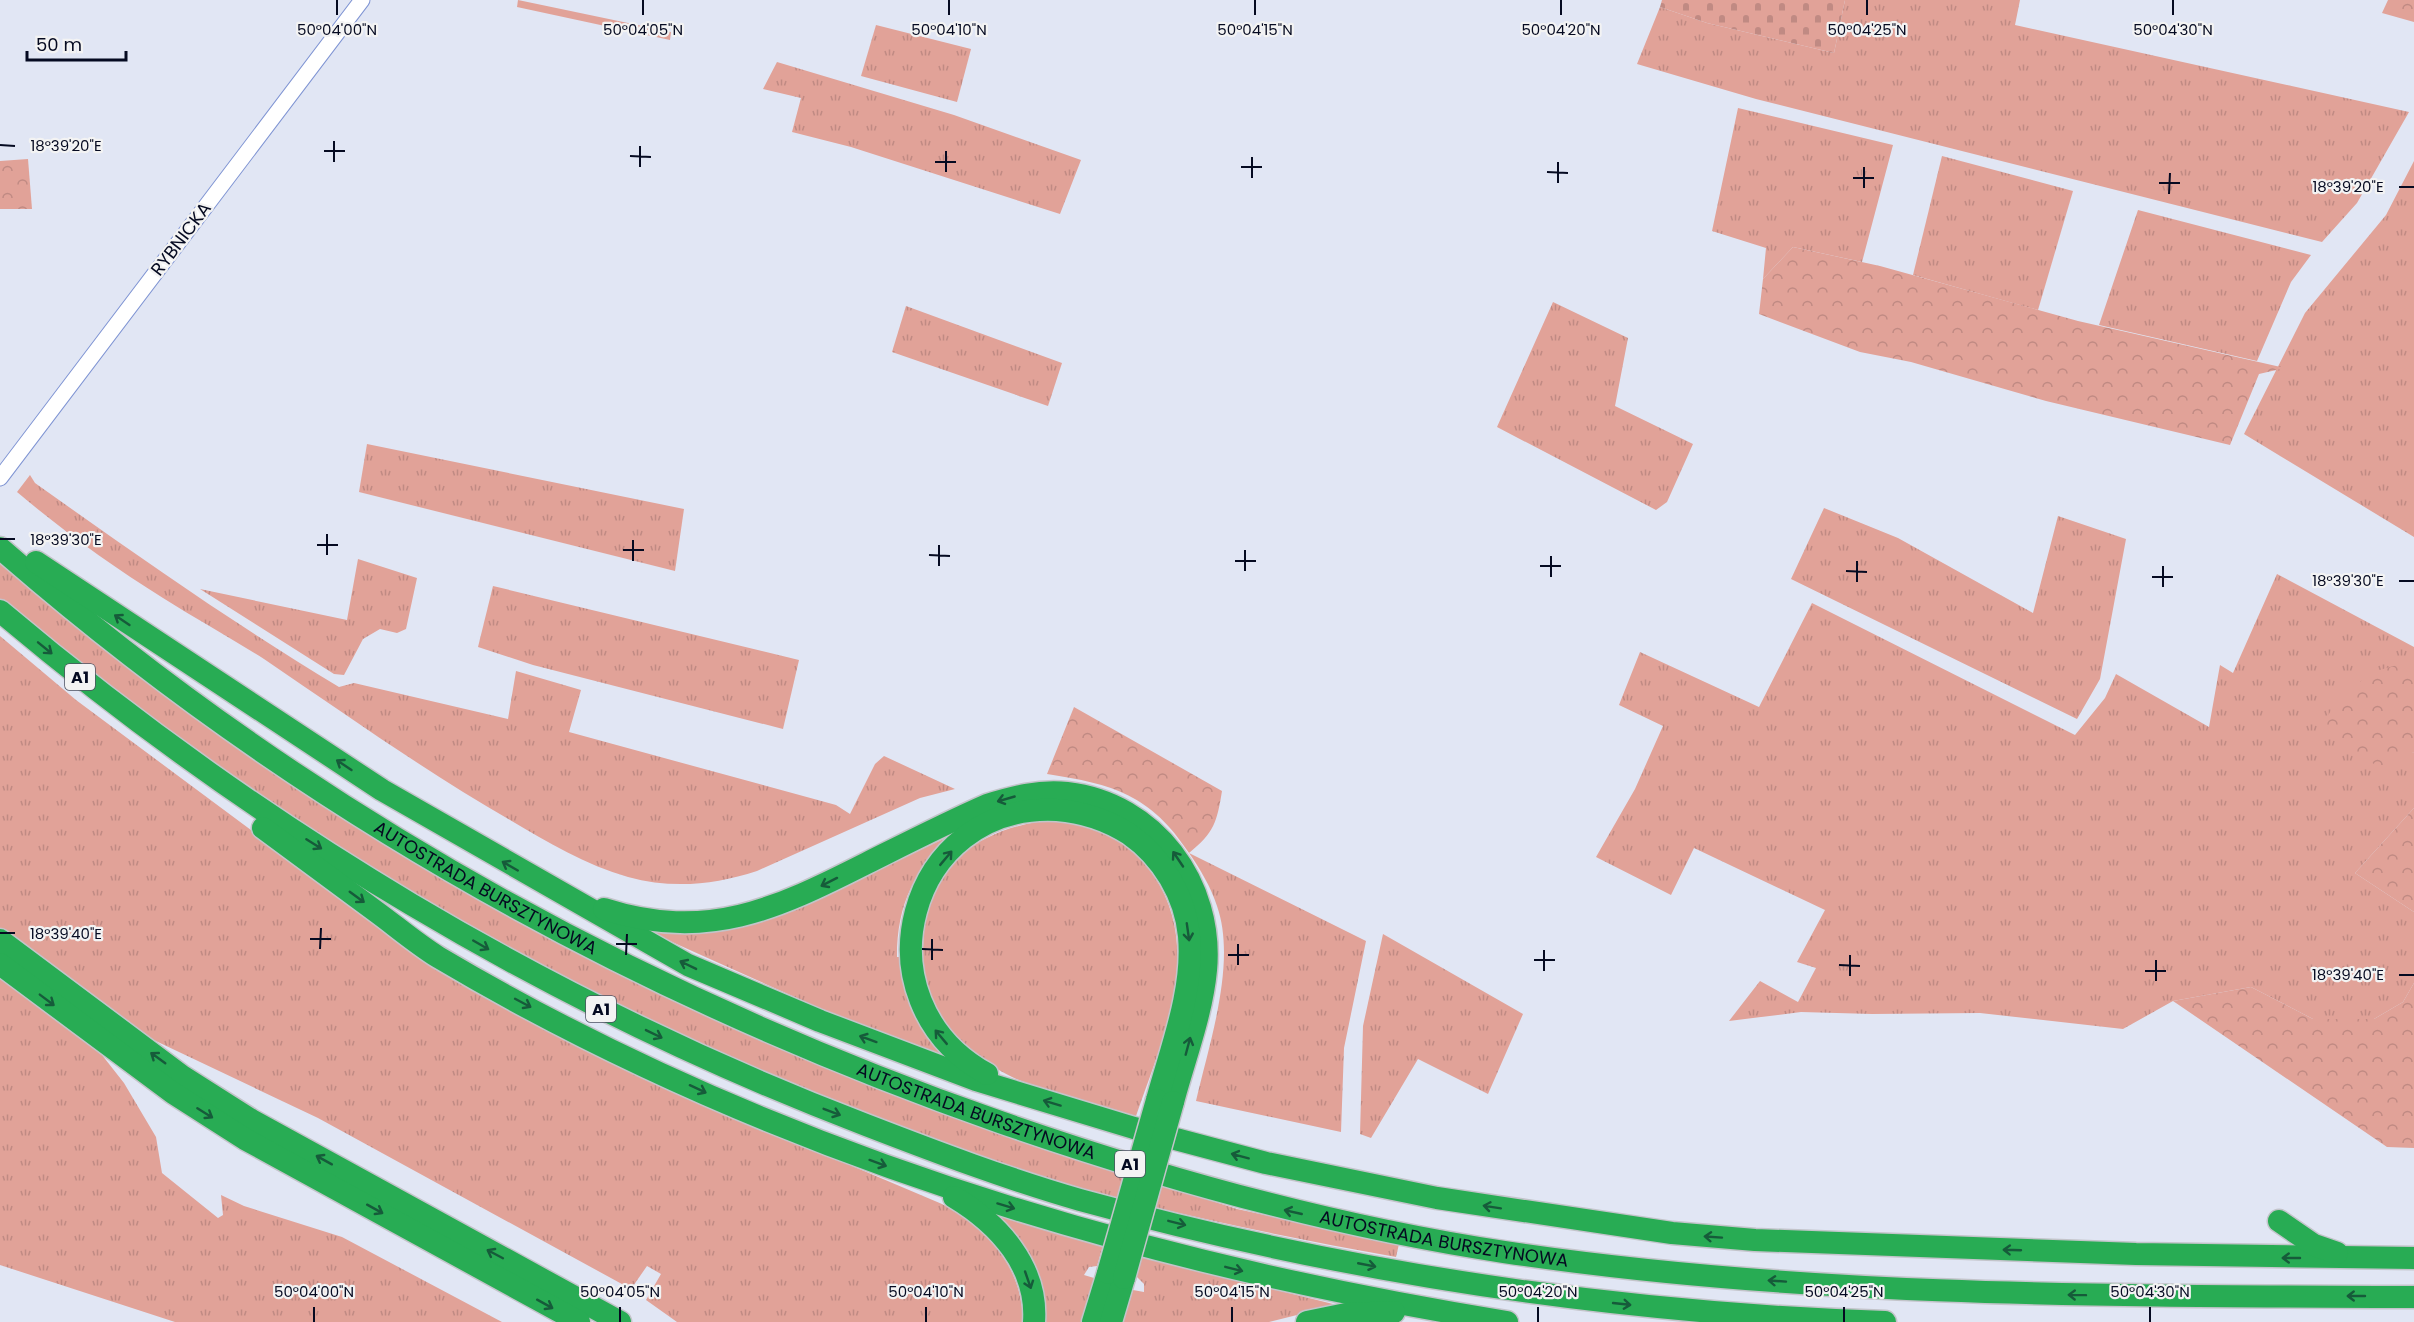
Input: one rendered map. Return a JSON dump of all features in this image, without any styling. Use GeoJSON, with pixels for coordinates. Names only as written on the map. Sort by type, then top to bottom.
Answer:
{"type":"FeatureCollection","features":[{"type":"Feature","properties":{"kind":"highway"},"geometry":{"type":"LineString","coordinates":[[0,538],[382,790],[561,895],[688,965],[820,1021],[976,1080],[1134,1128],[1266,1163],[1437,1198],[1672,1233],[1766,1240],[2136,1254],[2414,1258]]}},
{"type":"Feature","properties":{"kind":"highway","name":"AUTOSTRADA BURSZTYNOWA"},"geometry":{"type":"LineString","coordinates":[[0,548],[158,676],[254,746],[367,821],[526,915],[690,998],[811,1051],[922,1095],[1074,1148],[1287,1210],[1387,1232],[1520,1254],[1667,1273],[1974,1292],[2139,1296],[2414,1296]]}},
{"type":"Feature","properties":{"kind":"highway","name":"AUTOSTRADA BURSZTYNOWA"},"geometry":{"type":"LineString","coordinates":[[0,611],[162,740],[302,837],[396,896],[596,1006],[682,1048],[797,1098],[996,1173],[1079,1199],[1288,1250],[1496,1289],[1666,1309],[1885,1322]]}},
{"type":"Feature","properties":{"kind":"highway"},"geometry":{"type":"LineString","coordinates":[[162,740],[226,800],[435,955],[521,1003],[645,1065],[742,1109],[930,1183],[1161,1251],[1280,1281],[1435,1311],[1507,1322]]}},
{"type":"Feature","properties":{"kind":"highway"},"geometry":{"type":"LineString","coordinates":[[561,895],[622,914],[660,921],[692,923],[748,915],[813,890],[987,805],[1012,797],[1040,793],[1067,794],[1098,800],[1126,812],[1152,830],[1173,851],[1195,887],[1203,913],[1206,971],[1165,1101],[1116,1275],[1111,1322]]}},
{"type":"Feature","properties":{"kind":"highway"},"geometry":{"type":"LineString","coordinates":[[1022,1094],[976,1068],[938,1036],[925,1014],[916,989],[910,961],[911,929],[918,904],[931,876],[955,848],[968,836],[993,822],[1015,813],[1041,809],[1094,816],[1139,842],[1159,861],[1173,883],[1185,912],[1190,963],[1165,1101]]}},
{"type":"Feature","properties":{"kind":"highway"},"geometry":{"type":"LineString","coordinates":[[0,940],[182,1076],[253,1120],[620,1322]]}},
{"type":"Feature","properties":{"kind":"highway"},"geometry":{"type":"LineString","coordinates":[[0,964],[173,1093],[245,1139],[579,1322]]}},
{"type":"Feature","properties":{"kind":"highway"},"geometry":{"type":"LineString","coordinates":[[930,1183],[968,1205],[1003,1235],[1020,1260],[1032,1291],[1034,1322]]}},
{"type":"Feature","properties":{"kind":"highway"},"geometry":{"type":"LineString","coordinates":[[2279,1221],[2314,1245],[2350,1258]]}},
{"type":"Feature","properties":{"kind":"highway"},"geometry":{"type":"LineString","coordinates":[[1093,1322],[1116,1275]]}},
{"type":"Feature","properties":{"kind":"highway"},"geometry":{"type":"LineString","coordinates":[[1307,1322],[1346,1314],[1435,1311]]}},
{"type":"Feature","properties":{"kind":"street","name":"RYBNICKA"},"geometry":{"type":"LineString","coordinates":[[2,475],[362,0]]}},
{"type":"Feature","properties":{"kind":"green space"},"geometry":{"type":"Polygon","coordinates":[[[518,0],[671,32],[670,40],[517,7],[518,0]]]}},
{"type":"Feature","properties":{"kind":"green space"},"geometry":{"type":"Polygon","coordinates":[[[1662,0],[1845,0],[1834,53],[1707,23],[1660,7],[1662,0]]]}},
{"type":"Feature","properties":{"kind":"green space"},"geometry":{"type":"Polygon","coordinates":[[[1845,0],[2020,0],[2015,25],[2409,112],[2357,203],[2322,242],[1756,99],[1637,64],[1660,7],[1707,23],[1834,53],[1845,0]]]}},
{"type":"Feature","properties":{"kind":"green space"},"geometry":{"type":"Polygon","coordinates":[[[2388,0],[2414,0],[2414,22],[2382,13],[2388,0]]]}},
{"type":"Feature","properties":{"kind":"green space"},"geometry":{"type":"Polygon","coordinates":[[[876,25],[971,49],[957,102],[861,76],[876,25]]]}},
{"type":"Feature","properties":{"kind":"green space"},"geometry":{"type":"Polygon","coordinates":[[[777,62],[954,115],[1081,160],[1060,214],[851,147],[792,132],[801,98],[763,89],[777,62]]]}},
{"type":"Feature","properties":{"kind":"green space"},"geometry":{"type":"Polygon","coordinates":[[[1738,108],[1893,145],[1862,262],[1793,247],[1763,279],[1766,248],[1712,231],[1738,108]]]}},
{"type":"Feature","properties":{"kind":"green space"},"geometry":{"type":"Polygon","coordinates":[[[1942,156],[2073,191],[2038,310],[1913,275],[1942,156]]]}},
{"type":"Feature","properties":{"kind":"green space"},"geometry":{"type":"Polygon","coordinates":[[[28,159],[32,209],[0,209],[0,161],[28,159]]]}},
{"type":"Feature","properties":{"kind":"green space"},"geometry":{"type":"Polygon","coordinates":[[[2414,161],[2414,537],[2244,434],[2305,313],[2386,215],[2414,161]]]}},
{"type":"Feature","properties":{"kind":"green space"},"geometry":{"type":"Polygon","coordinates":[[[2138,210],[2311,255],[2291,282],[2257,361],[2099,325],[2138,210]]]}},
{"type":"Feature","properties":{"kind":"green space"},"geometry":{"type":"Polygon","coordinates":[[[1793,247],[1880,266],[2078,321],[2285,368],[2259,374],[2230,445],[2046,401],[1911,362],[1860,352],[1759,314],[1763,279],[1793,247]]]}},
{"type":"Feature","properties":{"kind":"green space"},"geometry":{"type":"Polygon","coordinates":[[[1553,302],[1628,338],[1615,406],[1693,444],[1667,502],[1656,510],[1497,427],[1553,302]]]}},
{"type":"Feature","properties":{"kind":"green space"},"geometry":{"type":"Polygon","coordinates":[[[906,306],[1062,363],[1048,406],[892,352],[906,306]]]}},
{"type":"Feature","properties":{"kind":"green space"},"geometry":{"type":"Polygon","coordinates":[[[367,444],[684,509],[675,571],[359,492],[367,444]]]}},
{"type":"Feature","properties":{"kind":"green space"},"geometry":{"type":"Polygon","coordinates":[[[30,475],[35,483],[185,588],[261,639],[339,687],[354,683],[508,719],[516,671],[581,690],[569,732],[836,805],[850,814],[875,764],[884,756],[955,789],[920,798],[757,871],[725,880],[693,884],[661,883],[612,872],[567,852],[447,782],[264,659],[125,573],[70,534],[17,492],[30,475]]]}},
{"type":"Feature","properties":{"kind":"green space"},"geometry":{"type":"Polygon","coordinates":[[[1824,508],[1898,538],[2033,613],[2058,516],[2126,539],[2100,679],[2077,719],[1791,579],[1824,508]]]}},
{"type":"Feature","properties":{"kind":"green space"},"geometry":{"type":"Polygon","coordinates":[[[358,559],[417,578],[406,629],[397,633],[380,629],[363,639],[344,675],[334,674],[200,589],[347,620],[358,559]]]}},
{"type":"Feature","properties":{"kind":"green space"},"geometry":{"type":"Polygon","coordinates":[[[0,560],[547,935],[701,1013],[848,1075],[1058,1151],[1237,1209],[1399,1244],[1396,1257],[1288,1237],[1180,1213],[1074,1186],[969,1154],[838,1105],[709,1049],[583,987],[460,920],[340,847],[223,769],[110,686],[0,599],[0,560]]]}},
{"type":"Feature","properties":{"kind":"green space"},"geometry":{"type":"Polygon","coordinates":[[[2277,574],[2414,647],[2414,663],[2404,663],[2411,753],[2414,752],[2414,808],[2355,873],[2414,912],[2414,983],[2403,1002],[2374,1019],[2313,1019],[2251,987],[2173,1001],[2123,1029],[1980,1013],[1801,1012],[1729,1021],[1760,981],[1798,1002],[1816,968],[1797,962],[1825,910],[1694,848],[1671,895],[1596,857],[1635,789],[1663,726],[1619,705],[1640,652],[1759,707],[1812,603],[2075,735],[2105,698],[2116,674],[2209,727],[2220,665],[2233,673],[2277,574]]]}},
{"type":"Feature","properties":{"kind":"green space"},"geometry":{"type":"Polygon","coordinates":[[[493,586],[799,660],[783,729],[533,665],[478,647],[493,586]]]}},
{"type":"Feature","properties":{"kind":"green space"},"geometry":{"type":"Polygon","coordinates":[[[0,636],[76,700],[438,969],[578,1045],[666,1087],[942,1204],[959,1214],[988,1238],[1009,1267],[1017,1284],[1023,1322],[677,1322],[646,1300],[661,1274],[647,1266],[631,1289],[318,1118],[141,1034],[0,928],[0,636]]]}},
{"type":"Feature","properties":{"kind":"green space"},"geometry":{"type":"Polygon","coordinates":[[[2404,663],[2414,663],[2414,752],[2382,769],[2320,730],[2339,696],[2376,671],[2404,663]]]}},
{"type":"Feature","properties":{"kind":"green space"},"geometry":{"type":"Polygon","coordinates":[[[1074,707],[1222,791],[1213,826],[1204,839],[1189,853],[1175,833],[1160,818],[1145,805],[1128,795],[1092,782],[1047,774],[1074,707]]]}},
{"type":"Feature","properties":{"kind":"green space"},"geometry":{"type":"Polygon","coordinates":[[[2414,808],[2414,912],[2355,873],[2414,808]]]}},
{"type":"Feature","properties":{"kind":"green space"},"geometry":{"type":"Polygon","coordinates":[[[1054,820],[1098,830],[1123,844],[1145,863],[1169,905],[1176,934],[1177,965],[1174,996],[1157,1057],[1136,1116],[1047,1091],[997,1069],[947,1029],[934,1012],[926,991],[923,958],[925,916],[933,891],[944,873],[958,858],[993,835],[1033,823],[1054,820]]]}},
{"type":"Feature","properties":{"kind":"green space"},"geometry":{"type":"Polygon","coordinates":[[[954,834],[929,860],[911,888],[900,920],[898,938],[897,957],[901,957],[906,986],[914,1009],[942,1056],[828,1012],[643,929],[726,929],[759,922],[798,907],[954,834]]]}},
{"type":"Feature","properties":{"kind":"green space"},"geometry":{"type":"Polygon","coordinates":[[[1189,853],[1366,941],[1344,1048],[1341,1132],[1196,1101],[1219,1004],[1224,952],[1222,928],[1215,899],[1189,853]]]}},
{"type":"Feature","properties":{"kind":"green space"},"geometry":{"type":"Polygon","coordinates":[[[1383,934],[1523,1014],[1488,1094],[1418,1059],[1371,1138],[1360,1134],[1363,1026],[1383,934]]]}},
{"type":"Feature","properties":{"kind":"green space"},"geometry":{"type":"Polygon","coordinates":[[[0,976],[102,1055],[124,1083],[156,1137],[162,1173],[218,1218],[223,1215],[221,1195],[244,1206],[342,1237],[502,1322],[175,1322],[0,1265],[0,976]]]}},
{"type":"Feature","properties":{"kind":"green space"},"geometry":{"type":"Polygon","coordinates":[[[2414,983],[2414,1148],[2387,1147],[2173,1001],[2251,987],[2313,1019],[2374,1019],[2403,1002],[2414,983]]]}},
{"type":"Feature","properties":{"kind":"green space"},"geometry":{"type":"Polygon","coordinates":[[[995,1212],[1103,1246],[1097,1266],[1089,1267],[1084,1275],[1094,1278],[1082,1322],[1043,1322],[1031,1260],[1017,1237],[995,1212]]]}},
{"type":"Feature","properties":{"kind":"green space"},"geometry":{"type":"Polygon","coordinates":[[[1142,1256],[1337,1305],[1269,1322],[1123,1322],[1133,1290],[1144,1292],[1144,1284],[1136,1276],[1142,1256]]]}}]}
